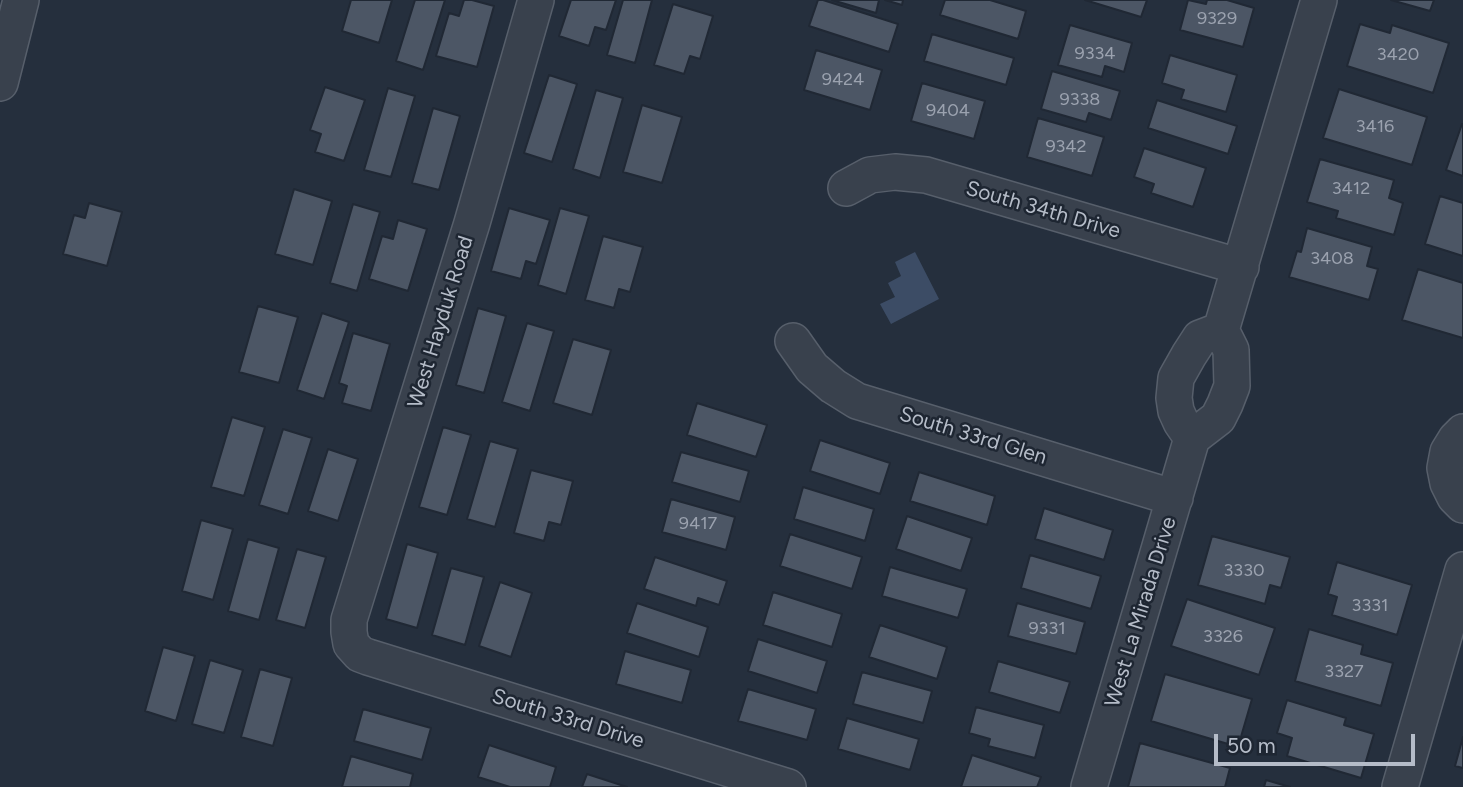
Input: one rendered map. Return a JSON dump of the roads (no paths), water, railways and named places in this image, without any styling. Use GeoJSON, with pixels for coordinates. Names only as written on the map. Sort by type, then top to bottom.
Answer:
{"type":"FeatureCollection","features":[{"type":"Feature","properties":{"kind":"street"},"geometry":{"type":"LineString","coordinates":[[0,83],[21,0]]}},
{"type":"Feature","properties":{"kind":"street","name":"West Hayduk Road"},"geometry":{"type":"LineString","coordinates":[[351,644],[349,620],[468,234],[536,0]]}},
{"type":"Feature","properties":{"kind":"street"},"geometry":{"type":"LineString","coordinates":[[1221,330],[1200,338],[1176,379],[1176,411],[1192,438],[1218,418],[1232,386],[1231,351],[1221,330],[1320,0]]}},
{"type":"Feature","properties":{"kind":"street","name":"South 34th Drive"},"geometry":{"type":"LineString","coordinates":[[846,188],[870,175],[895,172],[926,175],[1241,267]]}},
{"type":"Feature","properties":{"kind":"street","name":"South 33rd Glen"},"geometry":{"type":"LineString","coordinates":[[793,341],[812,368],[856,401],[1175,498]]}},
{"type":"Feature","properties":{"kind":"street"},"geometry":{"type":"LineString","coordinates":[[1463,432],[1455,439],[1448,452],[1445,468],[1448,483],[1455,497],[1463,505]]}},
{"type":"Feature","properties":{"kind":"street","name":"West La Mirada Drive"},"geometry":{"type":"LineString","coordinates":[[1089,787],[1192,438]]}},
{"type":"Feature","properties":{"kind":"street"},"geometry":{"type":"LineString","coordinates":[[1400,787],[1463,570]]}},
{"type":"Feature","properties":{"kind":"street","name":"South 33rd Drive"},"geometry":{"type":"LineString","coordinates":[[351,644],[360,654],[368,657],[788,787]]}},
{"type":"Feature","properties":{"kind":"water"},"geometry":{"type":"Polygon","coordinates":[[[915,252],[939,299],[891,324],[880,304],[895,297],[888,283],[901,276],[895,262],[915,252]]]}}]}
